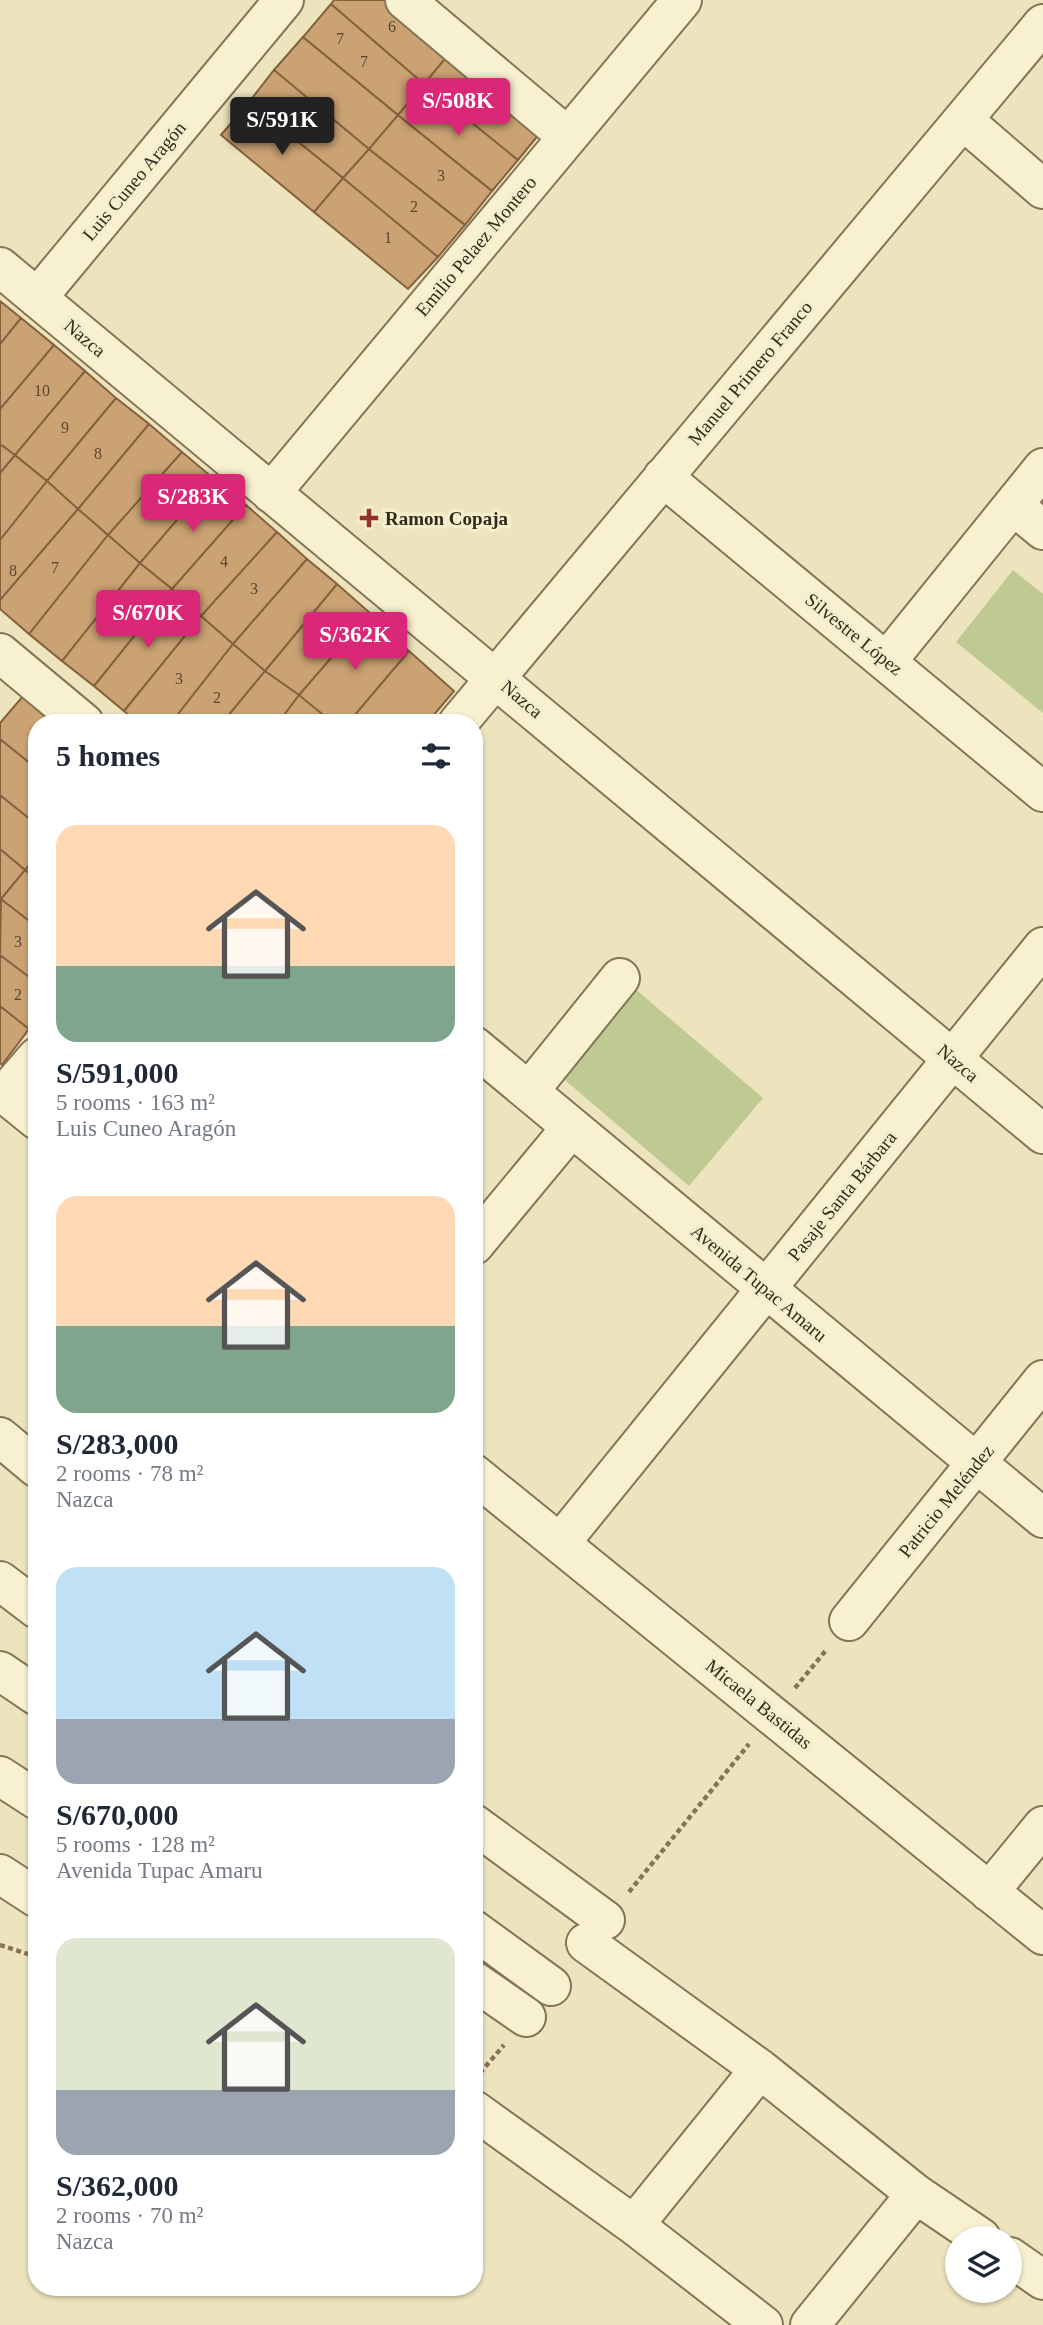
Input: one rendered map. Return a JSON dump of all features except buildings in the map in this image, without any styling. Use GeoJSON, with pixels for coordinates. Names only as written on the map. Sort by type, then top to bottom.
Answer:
{"type":"FeatureCollection","features":[{"type":"Feature","properties":{"kind":"street","name":"Luis Cuneo Aragón"},"geometry":{"type":"LineString","coordinates":[[37,298],[284,0]]}},
{"type":"Feature","properties":{"kind":"street"},"geometry":{"type":"LineString","coordinates":[[405,0],[568,137]]}},
{"type":"Feature","properties":{"kind":"street","name":"Emilio Pelaez Montero"},"geometry":{"type":"LineString","coordinates":[[271,493],[681,0]]}},
{"type":"Feature","properties":{"kind":"street","name":"Manuel Primero Franco"},"geometry":{"type":"LineString","coordinates":[[465,714],[1043,24]]}},
{"type":"Feature","properties":{"kind":"street"},"geometry":{"type":"LineString","coordinates":[[962,120],[1043,189]]}},
{"type":"Feature","properties":{"kind":"street","name":"Nazca"},"geometry":{"type":"LineString","coordinates":[[0,267],[1043,1134]]}},
{"type":"Feature","properties":{"kind":"street"},"geometry":{"type":"LineString","coordinates":[[887,661],[1043,468]]}},
{"type":"Feature","properties":{"kind":"street","name":"Silvestre López"},"geometry":{"type":"LineString","coordinates":[[663,477],[1043,792]]}},
{"type":"Feature","properties":{"kind":"street"},"geometry":{"type":"LineString","coordinates":[[1013,505],[1043,530]]}},
{"type":"Feature","properties":{"kind":"street"},"geometry":{"type":"LineString","coordinates":[[0,653],[73,714]]}},
{"type":"Feature","properties":{"kind":"street","name":"Pasaje Santa Bárbara"},"geometry":{"type":"LineString","coordinates":[[561,1542],[1043,947]]}},
{"type":"Feature","properties":{"kind":"street"},"geometry":{"type":"LineString","coordinates":[[529,1091],[621,978]]}},
{"type":"Feature","properties":{"kind":"street","name":"Avenida Tupac Amaru"},"geometry":{"type":"LineString","coordinates":[[483,1053],[1043,1518]]}},
{"type":"Feature","properties":{"kind":"street"},"geometry":{"type":"LineString","coordinates":[[28,1066],[3,1092],[28,1113]]}},
{"type":"Feature","properties":{"kind":"street"},"geometry":{"type":"LineString","coordinates":[[483,1234],[571,1128]]}},
{"type":"Feature","properties":{"kind":"street","name":"Patricio Meléndez"},"geometry":{"type":"LineString","coordinates":[[849,1621],[1043,1380]]}},
{"type":"Feature","properties":{"kind":"street"},"geometry":{"type":"LineString","coordinates":[[0,1437],[28,1460]]}},
{"type":"Feature","properties":{"kind":"street","name":"Micaela Bastidas"},"geometry":{"type":"LineString","coordinates":[[483,1481],[1043,1935]]}},
{"type":"Feature","properties":{"kind":"street"},"geometry":{"type":"LineString","coordinates":[[0,1581],[28,1602]]}},
{"type":"Feature","properties":{"kind":"street"},"geometry":{"type":"LineString","coordinates":[[0,1671],[28,1690]]}},
{"type":"Feature","properties":{"kind":"street"},"geometry":{"type":"LineString","coordinates":[[0,1776],[28,1794]]}},
{"type":"Feature","properties":{"kind":"street"},"geometry":{"type":"LineString","coordinates":[[989,1892],[1043,1826]]}},
{"type":"Feature","properties":{"kind":"street"},"geometry":{"type":"LineString","coordinates":[[483,1833],[596,1932],[760,2069],[916,2194],[963,2226]]}},
{"type":"Feature","properties":{"kind":"street"},"geometry":{"type":"LineString","coordinates":[[0,1874],[28,1892]]}},
{"type":"Feature","properties":{"kind":"street"},"geometry":{"type":"LineString","coordinates":[[483,1937],[551,1986]]}},
{"type":"Feature","properties":{"kind":"street"},"geometry":{"type":"LineString","coordinates":[[483,1987],[526,2017]]}},
{"type":"Feature","properties":{"kind":"street"},"geometry":{"type":"LineString","coordinates":[[634,2225],[760,2069]]}},
{"type":"Feature","properties":{"kind":"street"},"geometry":{"type":"LineString","coordinates":[[483,2116],[634,2225],[763,2325]]}},
{"type":"Feature","properties":{"kind":"street"},"geometry":{"type":"LineString","coordinates":[[810,2325],[916,2194]]}},
{"type":"Feature","properties":{"kind":"street"},"geometry":{"type":"LineString","coordinates":[[1022,2265],[1043,2280]]}},
{"type":"Feature","properties":{"kind":"path"},"geometry":{"type":"LineString","coordinates":[[596,1932],[849,1621]]}},
{"type":"Feature","properties":{"kind":"path"},"geometry":{"type":"LineString","coordinates":[[0,1945],[28,1954]]}},
{"type":"Feature","properties":{"kind":"path"},"geometry":{"type":"LineString","coordinates":[[483,2070],[526,2017]]}},
{"type":"Feature","properties":{"kind":"green space"},"geometry":{"type":"Polygon","coordinates":[[[1013,570],[1043,594],[1043,713],[956,642],[1013,570]]]}},
{"type":"Feature","properties":{"kind":"green space"},"geometry":{"type":"Polygon","coordinates":[[[633,987],[763,1098],[689,1186],[559,1075],[633,987]]]}},
{"type":"Feature","properties":{"kind":"place","name":"Ramon Copaja"},"geometry":{"type":"Point","coordinates":[369,518]}}]}
